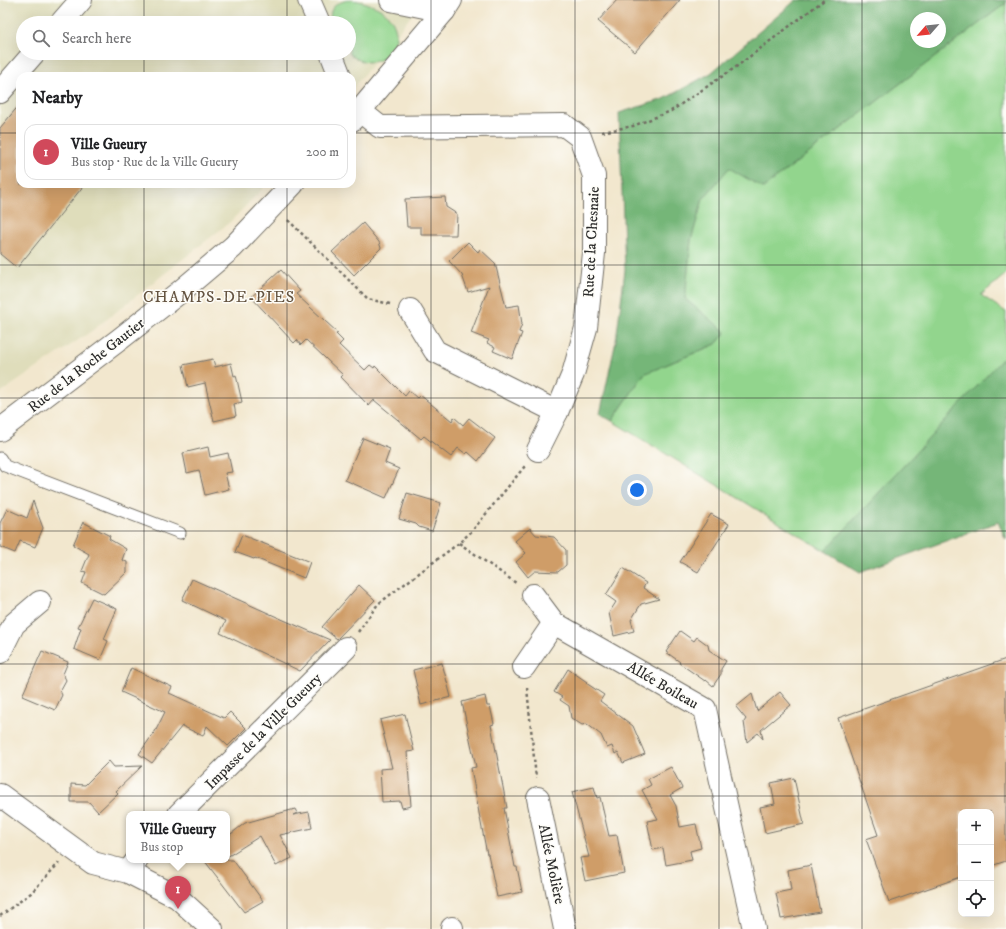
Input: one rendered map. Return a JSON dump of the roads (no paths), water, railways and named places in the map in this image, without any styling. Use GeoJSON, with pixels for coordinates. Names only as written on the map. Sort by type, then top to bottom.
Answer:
{"type":"FeatureCollection","features":[{"type":"Feature","properties":{"kind":"street"},"geometry":{"type":"LineString","coordinates":[[67,16],[81,0]]}},
{"type":"Feature","properties":{"kind":"street"},"geometry":{"type":"LineString","coordinates":[[309,0],[316,16]]}},
{"type":"Feature","properties":{"kind":"street"},"geometry":{"type":"LineString","coordinates":[[391,0],[447,5]]}},
{"type":"Feature","properties":{"kind":"street"},"geometry":{"type":"LineString","coordinates":[[356,111],[447,5]]}},
{"type":"Feature","properties":{"kind":"street"},"geometry":{"type":"LineString","coordinates":[[17,72],[28,60]]}},
{"type":"Feature","properties":{"kind":"street"},"geometry":{"type":"LineString","coordinates":[[334,60],[338,72]]}},
{"type":"Feature","properties":{"kind":"street"},"geometry":{"type":"LineString","coordinates":[[0,92],[16,74]]}},
{"type":"Feature","properties":{"kind":"street","name":"Rue de la Chesnaie"},"geometry":{"type":"LineString","coordinates":[[356,113],[380,127],[564,125],[580,137],[594,176],[594,253],[586,328],[573,374],[558,412],[538,450]]}},
{"type":"Feature","properties":{"kind":"street","name":"Rue de la Roche Gautier"},"geometry":{"type":"LineString","coordinates":[[0,430],[181,291],[233,247],[289,188]]}},
{"type":"Feature","properties":{"kind":"street"},"geometry":{"type":"LineString","coordinates":[[410,310],[435,351],[558,412]]}},
{"type":"Feature","properties":{"kind":"street","name":"Allée Boileau"},"geometry":{"type":"LineString","coordinates":[[533,595],[554,622],[705,709],[754,929]]}},
{"type":"Feature","properties":{"kind":"street"},"geometry":{"type":"LineString","coordinates":[[0,652],[14,624],[40,602]]}},
{"type":"Feature","properties":{"kind":"street"},"geometry":{"type":"LineString","coordinates":[[524,667],[554,622]]}},
{"type":"Feature","properties":{"kind":"street","name":"Impasse de la Ville Gueury"},"geometry":{"type":"LineString","coordinates":[[182,811],[346,648]]}},
{"type":"Feature","properties":{"kind":"street"},"geometry":{"type":"LineString","coordinates":[[0,795],[93,863],[133,866],[177,897],[212,929]]}},
{"type":"Feature","properties":{"kind":"street","name":"Allée Molière"},"geometry":{"type":"LineString","coordinates":[[538,798],[565,929]]}},
{"type":"Feature","properties":{"kind":"lane"},"geometry":{"type":"LineString","coordinates":[[0,458],[5,466],[180,533]]}},
{"type":"Feature","properties":{"kind":"place","name":"Ville Gueury"},"geometry":{"type":"Point","coordinates":[178,909]}},
{"type":"Feature","properties":{"kind":"district","name":"CHAMPS-DE-PIES"},"geometry":{"type":"Point","coordinates":[219,296]}}]}
